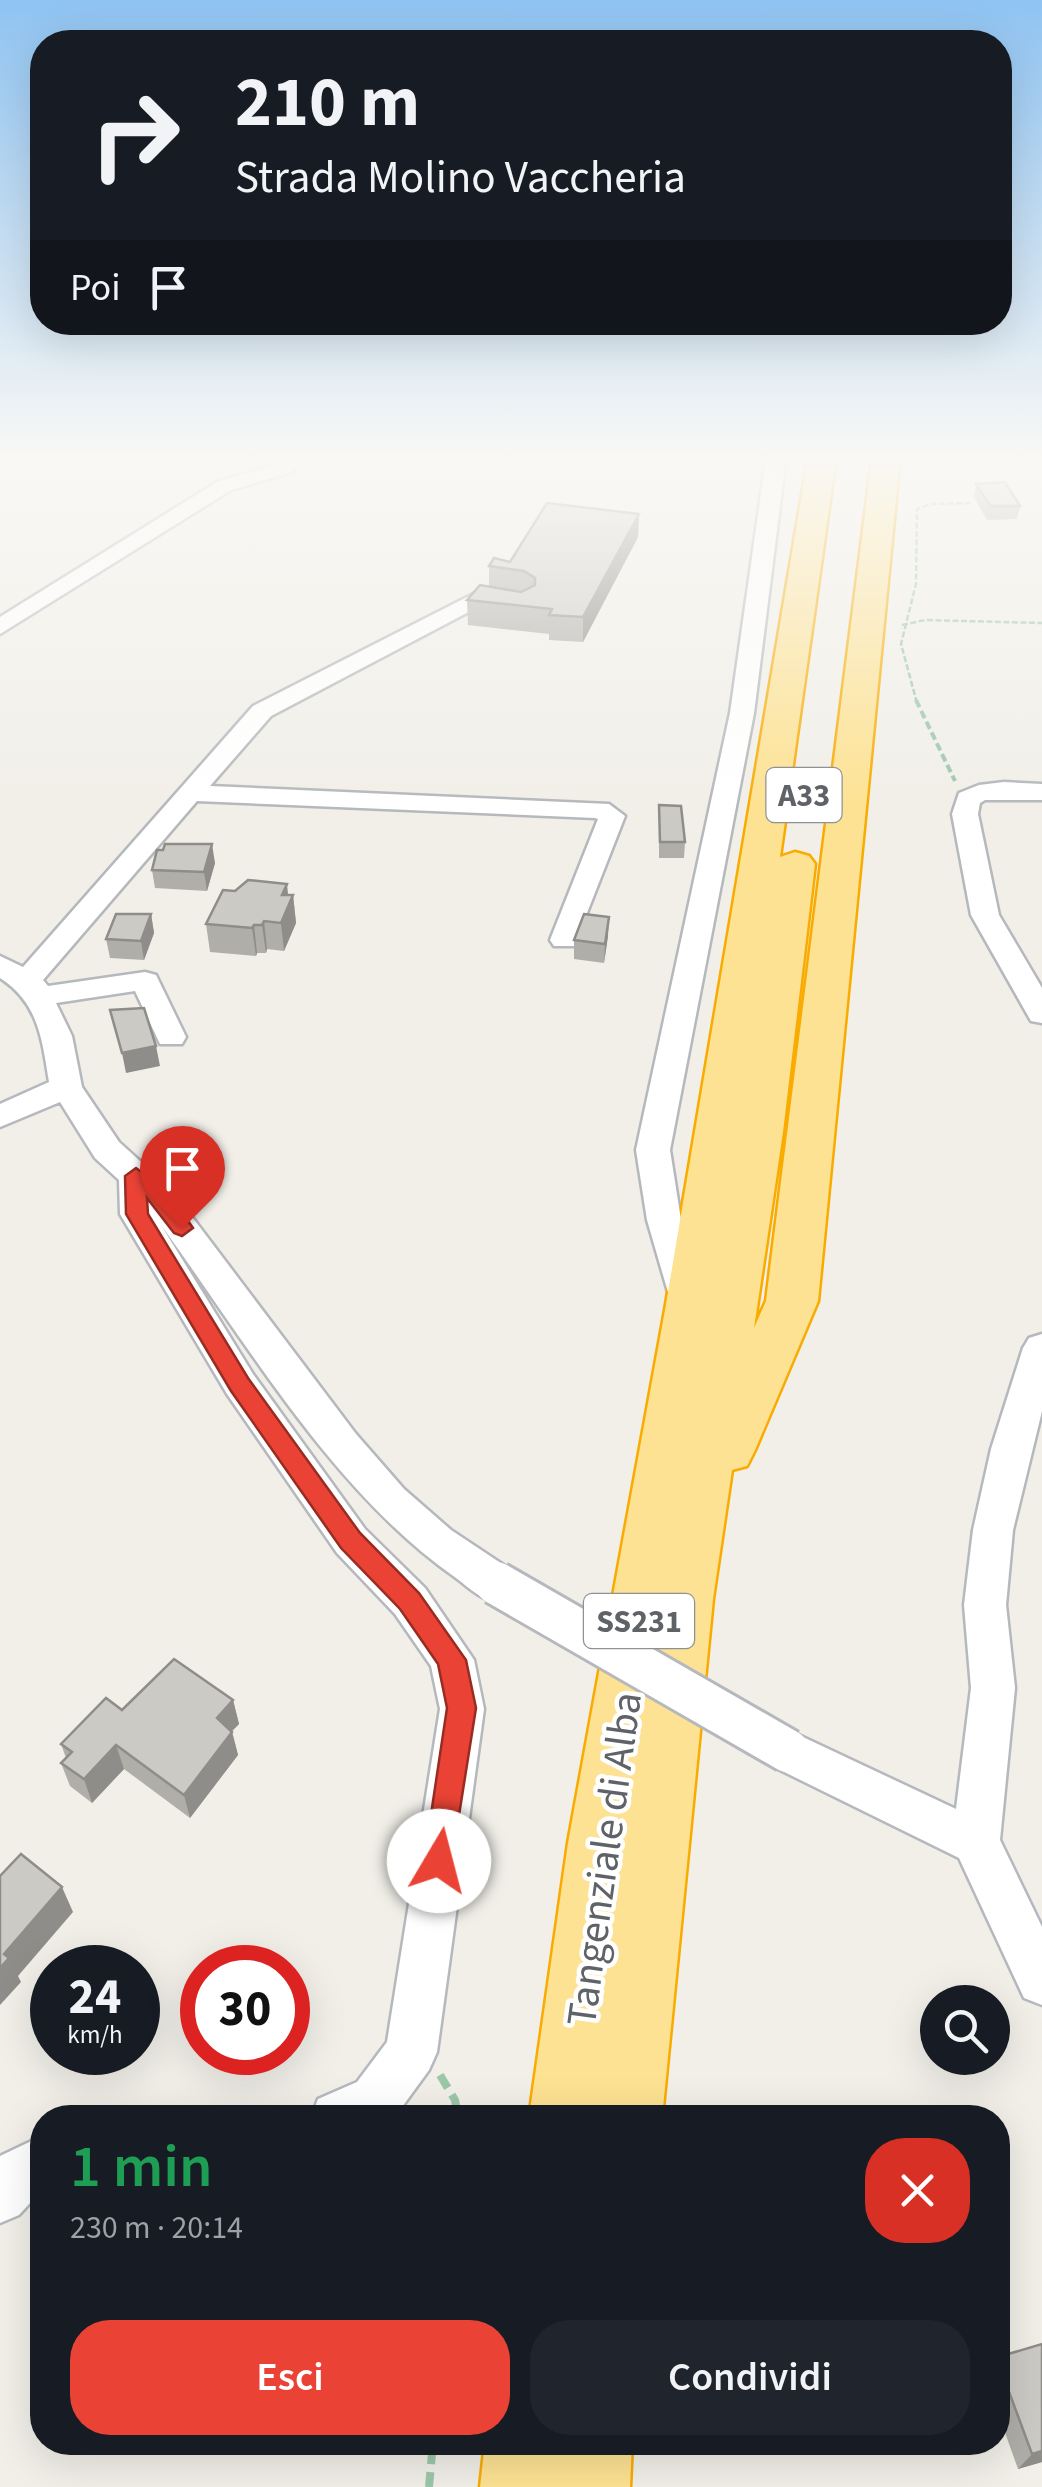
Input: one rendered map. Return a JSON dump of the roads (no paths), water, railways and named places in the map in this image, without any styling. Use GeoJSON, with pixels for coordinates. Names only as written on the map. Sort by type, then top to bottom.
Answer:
{"type":"FeatureCollection","features":[{"type":"Feature","properties":{"kind":"highway","name":"A33"},"geometry":{"type":"LineString","coordinates":[[740,1129],[808,574]]}},
{"type":"Feature","properties":{"kind":"highway","name":"A33"},"geometry":{"type":"LineString","coordinates":[[740,1129],[828,574]]}},
{"type":"Feature","properties":{"kind":"highway"},"geometry":{"type":"LineString","coordinates":[[683,1599],[731,1438],[792,1302],[873,574]]}},
{"type":"Feature","properties":{"kind":"highway","name":"Tangenziale di Alba"},"geometry":{"type":"LineString","coordinates":[[570,2105],[602,1844],[691,1310],[740,1129]]}},
{"type":"Feature","properties":{"kind":"highway","name":"SS231"},"geometry":{"type":"LineString","coordinates":[[625,2105],[740,1129]]}},
{"type":"Feature","properties":{"kind":"highway"},"geometry":{"type":"LineString","coordinates":[[523,2487],[526,2455]]}},
{"type":"Feature","properties":{"kind":"highway"},"geometry":{"type":"LineString","coordinates":[[588,2487],[589,2455]]}},
{"type":"Feature","properties":{"kind":"street"},"geometry":{"type":"LineString","coordinates":[[0,628],[85,574]]}},
{"type":"Feature","properties":{"kind":"street"},"geometry":{"type":"LineString","coordinates":[[691,1310],[664,1220],[653,1150],[742,712],[759,574]]}},
{"type":"Feature","properties":{"kind":"street"},"geometry":{"type":"LineString","coordinates":[[22,980],[262,711],[477,599],[522,606]]}},
{"type":"Feature","properties":{"kind":"street"},"geometry":{"type":"LineString","coordinates":[[1042,792],[979,793],[968,800],[966,814],[985,915],[1042,1014]]}},
{"type":"Feature","properties":{"kind":"street"},"geometry":{"type":"LineString","coordinates":[[188,793],[600,810],[612,816],[564,940]]}},
{"type":"Feature","properties":{"kind":"street"},"geometry":{"type":"LineString","coordinates":[[22,980],[145,981],[171,1037]]}},
{"type":"Feature","properties":{"kind":"street"},"geometry":{"type":"LineString","coordinates":[[22,980],[58,1036],[66,1088],[107,1150],[159,1196],[342,1445],[390,1502],[436,1542],[496,1583],[788,1751],[976,1842]]}},
{"type":"Feature","properties":{"kind":"street"},"geometry":{"type":"LineString","coordinates":[[0,1116],[66,1088]]}},
{"type":"Feature","properties":{"kind":"street"},"geometry":{"type":"LineString","coordinates":[[136,1176],[137,1214],[240,1384],[351,1540],[410,1601],[452,1660],[462,1708],[412,2052],[375,2100],[364,2105]]}},
{"type":"Feature","properties":{"kind":"street"},"geometry":{"type":"LineString","coordinates":[[1042,1348],[1011,1449],[993,1530],[984,1605],[993,1688],[976,1842],[1042,1980]]}},
{"type":"Feature","properties":{"kind":"street"},"geometry":{"type":"LineString","coordinates":[[0,2196],[30,2168]]}}]}
